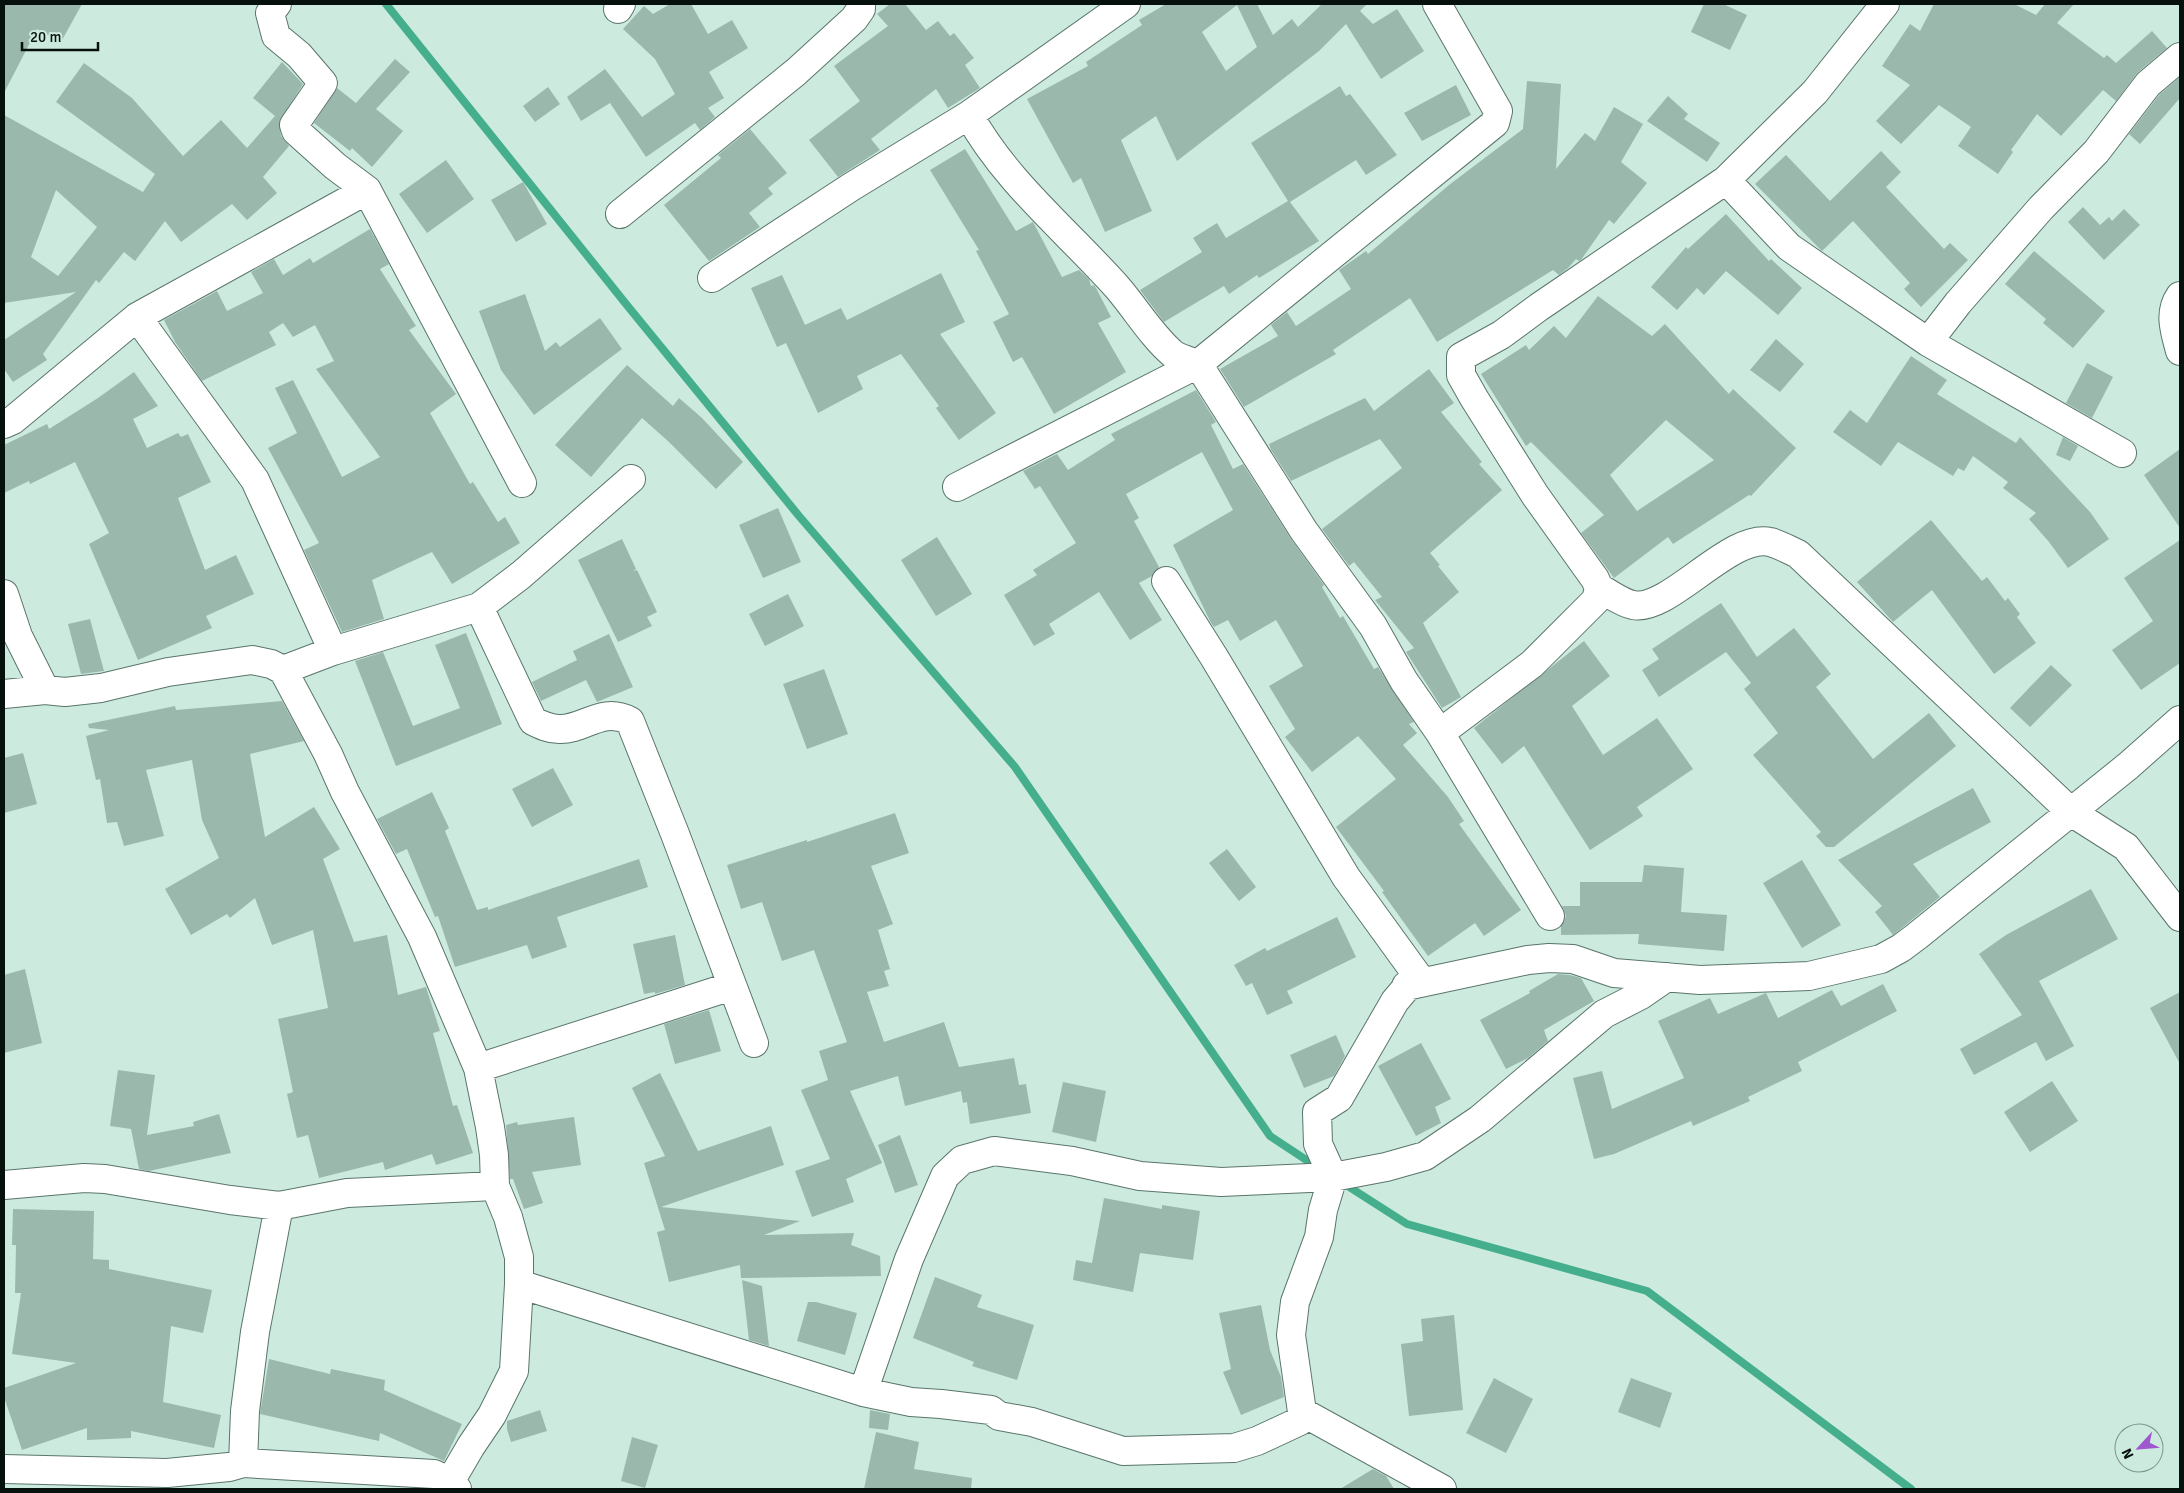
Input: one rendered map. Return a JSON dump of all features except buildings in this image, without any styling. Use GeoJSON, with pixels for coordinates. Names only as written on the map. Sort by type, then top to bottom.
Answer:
{"type":"FeatureCollection","features":[{"type":"Feature","properties":{"kind":"street"},"geometry":{"type":"LineString","coordinates":[[277,4],[270,13],[276,36],[299,55],[323,83],[294,125],[296,131],[335,166],[367,190],[522,483]]}},
{"type":"Feature","properties":{"kind":"street"},"geometry":{"type":"LineString","coordinates":[[620,214],[796,72],[854,19],[861,4]]}},
{"type":"Feature","properties":{"kind":"street"},"geometry":{"type":"LineString","coordinates":[[712,278],[851,188],[969,115],[1126,4]]}},
{"type":"Feature","properties":{"kind":"street"},"geometry":{"type":"LineString","coordinates":[[958,487],[1198,364],[1495,123],[1498,111],[1437,4]]}},
{"type":"Feature","properties":{"kind":"street"},"geometry":{"type":"LineString","coordinates":[[1440,733],[1532,664],[1596,600],[1599,588],[1595,579],[1535,495],[1474,398],[1461,375],[1461,357],[1501,336],[1539,307],[1726,180],[1815,92],[1885,4]]}},
{"type":"Feature","properties":{"kind":"street"},"geometry":{"type":"LineString","coordinates":[[1928,342],[1958,303],[2041,208],[2096,152],[2148,84],[2180,57]]}},
{"type":"Feature","properties":{"kind":"street"},"geometry":{"type":"LineString","coordinates":[[969,115],[983,141],[1031,197],[1117,288],[1158,339],[1175,356],[1198,364],[1304,531],[1373,626],[1404,681],[1440,733],[1550,916]]}},
{"type":"Feature","properties":{"kind":"street"},"geometry":{"type":"LineString","coordinates":[[1726,180],[1789,247],[1928,342],[2122,453]]}},
{"type":"Feature","properties":{"kind":"street"},"geometry":{"type":"LineString","coordinates":[[4,424],[13,420],[137,318],[367,190]]}},
{"type":"Feature","properties":{"kind":"street"},"geometry":{"type":"LineString","coordinates":[[2180,296],[2174,305],[2173,324],[2180,352]]}},
{"type":"Feature","properties":{"kind":"street"},"geometry":{"type":"LineString","coordinates":[[137,318],[256,480],[333,651]]}},
{"type":"Feature","properties":{"kind":"street"},"geometry":{"type":"LineString","coordinates":[[283,670],[333,651],[479,607],[521,575],[631,479]]}},
{"type":"Feature","properties":{"kind":"street"},"geometry":{"type":"LineString","coordinates":[[1599,588],[1634,606],[1650,603],[1666,595],[1743,544],[1768,541],[1798,554],[2071,812],[2126,847],[2180,916]]}},
{"type":"Feature","properties":{"kind":"street"},"geometry":{"type":"LineString","coordinates":[[520,1284],[863,1392],[911,1402],[991,1410],[999,1416],[1032,1422],[1123,1451],[1234,1448],[1257,1441],[1300,1421],[1302,1412],[1291,1335],[1296,1302],[1319,1237],[1323,1210],[1333,1177],[1318,1144],[1316,1112],[1339,1098],[1395,1001],[1417,975],[1346,877],[1214,657],[1166,581]]}},
{"type":"Feature","properties":{"kind":"street"},"geometry":{"type":"LineString","coordinates":[[4,594],[18,636],[44,690]]}},
{"type":"Feature","properties":{"kind":"street"},"geometry":{"type":"LineString","coordinates":[[479,607],[533,721],[544,726],[560,729],[602,717],[620,716],[630,721],[754,1043]]}},
{"type":"Feature","properties":{"kind":"street"},"geometry":{"type":"LineString","coordinates":[[4,694],[44,690],[65,692],[101,688],[168,672],[252,660],[271,664],[283,670],[328,754],[344,792],[422,937],[478,1068],[490,1127],[494,1155],[495,1186],[508,1217],[519,1257],[520,1284],[514,1371],[492,1415],[471,1446],[454,1486],[434,1474],[243,1463],[220,1468],[167,1473],[4,1470]]}},
{"type":"Feature","properties":{"kind":"street"},"geometry":{"type":"LineString","coordinates":[[1406,986],[1528,960],[1549,958],[1573,959],[1614,973],[1700,980],[1809,976],[1881,959],[1917,936],[2128,766],[2180,720]]}},
{"type":"Feature","properties":{"kind":"street"},"geometry":{"type":"LineString","coordinates":[[863,1392],[909,1259],[945,1176],[962,1160],[994,1151],[1072,1161],[1140,1176],[1221,1182],[1333,1177],[1386,1167],[1425,1156],[1480,1118],[1604,1014],[1641,995],[1667,977]]}},
{"type":"Feature","properties":{"kind":"street"},"geometry":{"type":"LineString","coordinates":[[478,1068],[732,986]]}},
{"type":"Feature","properties":{"kind":"street"},"geometry":{"type":"LineString","coordinates":[[4,1185],[84,1178],[105,1179],[230,1200],[279,1206],[347,1193],[495,1186]]}},
{"type":"Feature","properties":{"kind":"street"},"geometry":{"type":"LineString","coordinates":[[243,1463],[245,1411],[255,1332],[279,1206]]}},
{"type":"Feature","properties":{"kind":"street"},"geometry":{"type":"LineString","coordinates":[[1302,1412],[1442,1489]]}},
{"type":"Feature","properties":{"kind":"waterway"},"geometry":{"type":"LineString","coordinates":[[386,4],[626,304],[799,516],[1015,767],[1270,1136],[1320,1169]]}},
{"type":"Feature","properties":{"kind":"waterway"},"geometry":{"type":"LineString","coordinates":[[1343,1183],[1407,1224],[1647,1291],[1911,1489]]}}]}
